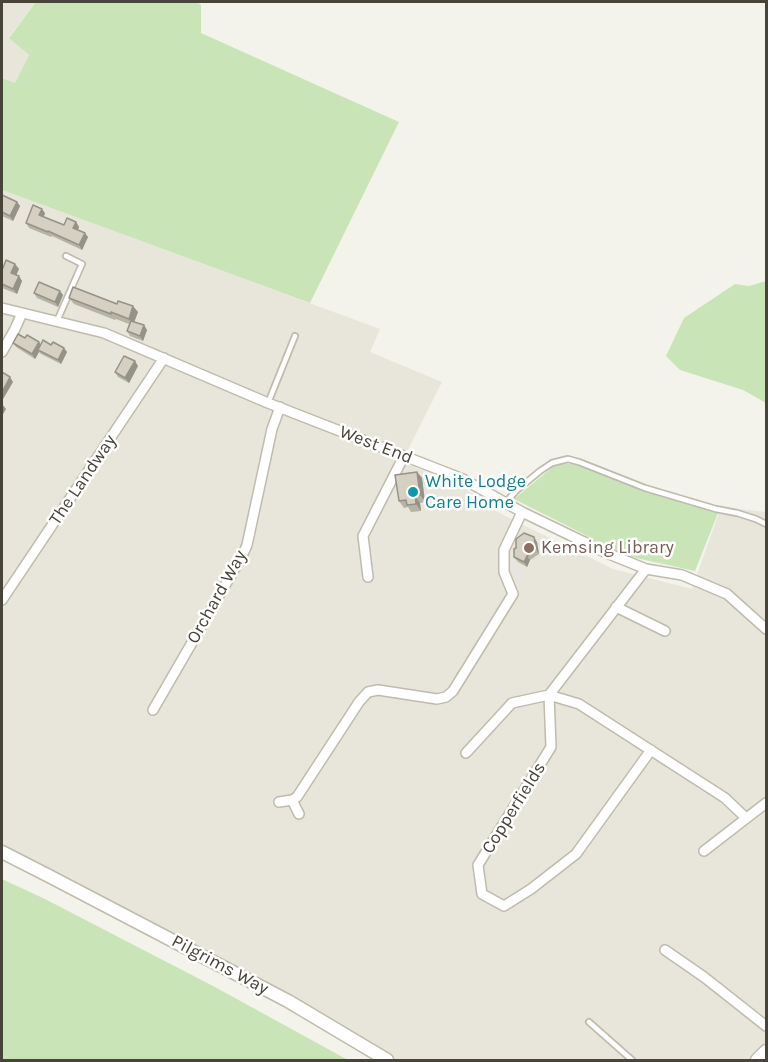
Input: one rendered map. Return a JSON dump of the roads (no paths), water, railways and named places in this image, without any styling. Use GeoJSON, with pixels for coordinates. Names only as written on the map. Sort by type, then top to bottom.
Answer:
{"type":"FeatureCollection","features":[{"type":"Feature","properties":{"kind":"street","name":"West End"},"geometry":{"type":"LineString","coordinates":[[2,308],[104,333],[280,407],[464,479],[522,512],[609,554],[646,569],[682,575],[727,594],[766,629]]}},
{"type":"Feature","properties":{"kind":"street"},"geometry":{"type":"LineString","coordinates":[[2,352],[22,313]]}},
{"type":"Feature","properties":{"kind":"street","name":"The Landway"},"geometry":{"type":"LineString","coordinates":[[2,600],[164,358]]}},
{"type":"Feature","properties":{"kind":"street","name":"Orchard Way"},"geometry":{"type":"LineString","coordinates":[[153,710],[247,545],[272,429],[280,407]]}},
{"type":"Feature","properties":{"kind":"street"},"geometry":{"type":"LineString","coordinates":[[368,577],[363,536],[404,456]]}},
{"type":"Feature","properties":{"kind":"street"},"geometry":{"type":"LineString","coordinates":[[279,802],[297,797],[359,702],[368,693],[378,690],[437,699],[446,697],[453,691],[513,594],[504,572],[504,550],[522,512]]}},
{"type":"Feature","properties":{"kind":"street"},"geometry":{"type":"LineString","coordinates":[[549,695],[646,569]]}},
{"type":"Feature","properties":{"kind":"street"},"geometry":{"type":"LineString","coordinates":[[616,608],[665,631]]}},
{"type":"Feature","properties":{"kind":"street"},"geometry":{"type":"LineString","coordinates":[[466,753],[512,703],[549,695],[579,704],[726,798],[746,818]]}},
{"type":"Feature","properties":{"kind":"street","name":"Copperfields"},"geometry":{"type":"LineString","coordinates":[[549,695],[551,747],[478,865],[482,894],[504,906],[531,889],[576,854],[651,750]]}},
{"type":"Feature","properties":{"kind":"street"},"geometry":{"type":"LineString","coordinates":[[292,800],[299,814]]}},
{"type":"Feature","properties":{"kind":"street"},"geometry":{"type":"LineString","coordinates":[[704,851],[766,803]]}},
{"type":"Feature","properties":{"kind":"street","name":"Pilgrims Way"},"geometry":{"type":"LineString","coordinates":[[2,852],[288,1001],[387,1060]]}},
{"type":"Feature","properties":{"kind":"street"},"geometry":{"type":"LineString","coordinates":[[665,950],[704,977],[766,1026]]}},
{"type":"Feature","properties":{"kind":"street"},"geometry":{"type":"LineString","coordinates":[[757,1060],[766,1051]]}},
{"type":"Feature","properties":{"kind":"lane"},"geometry":{"type":"LineString","coordinates":[[57,321],[82,264],[66,256]]}},
{"type":"Feature","properties":{"kind":"lane"},"geometry":{"type":"LineString","coordinates":[[268,402],[295,336]]}},
{"type":"Feature","properties":{"kind":"lane"},"geometry":{"type":"LineString","coordinates":[[505,503],[540,471],[552,463],[568,459],[645,488],[737,513],[766,524]]}},
{"type":"Feature","properties":{"kind":"lane"},"geometry":{"type":"LineString","coordinates":[[589,1022],[632,1060]]}},
{"type":"Feature","properties":{"kind":"place","name":"White Lodge Care Home"},"geometry":{"type":"Point","coordinates":[413,492]}},
{"type":"Feature","properties":{"kind":"place","name":"Kemsing Library"},"geometry":{"type":"Point","coordinates":[529,548]}}]}
